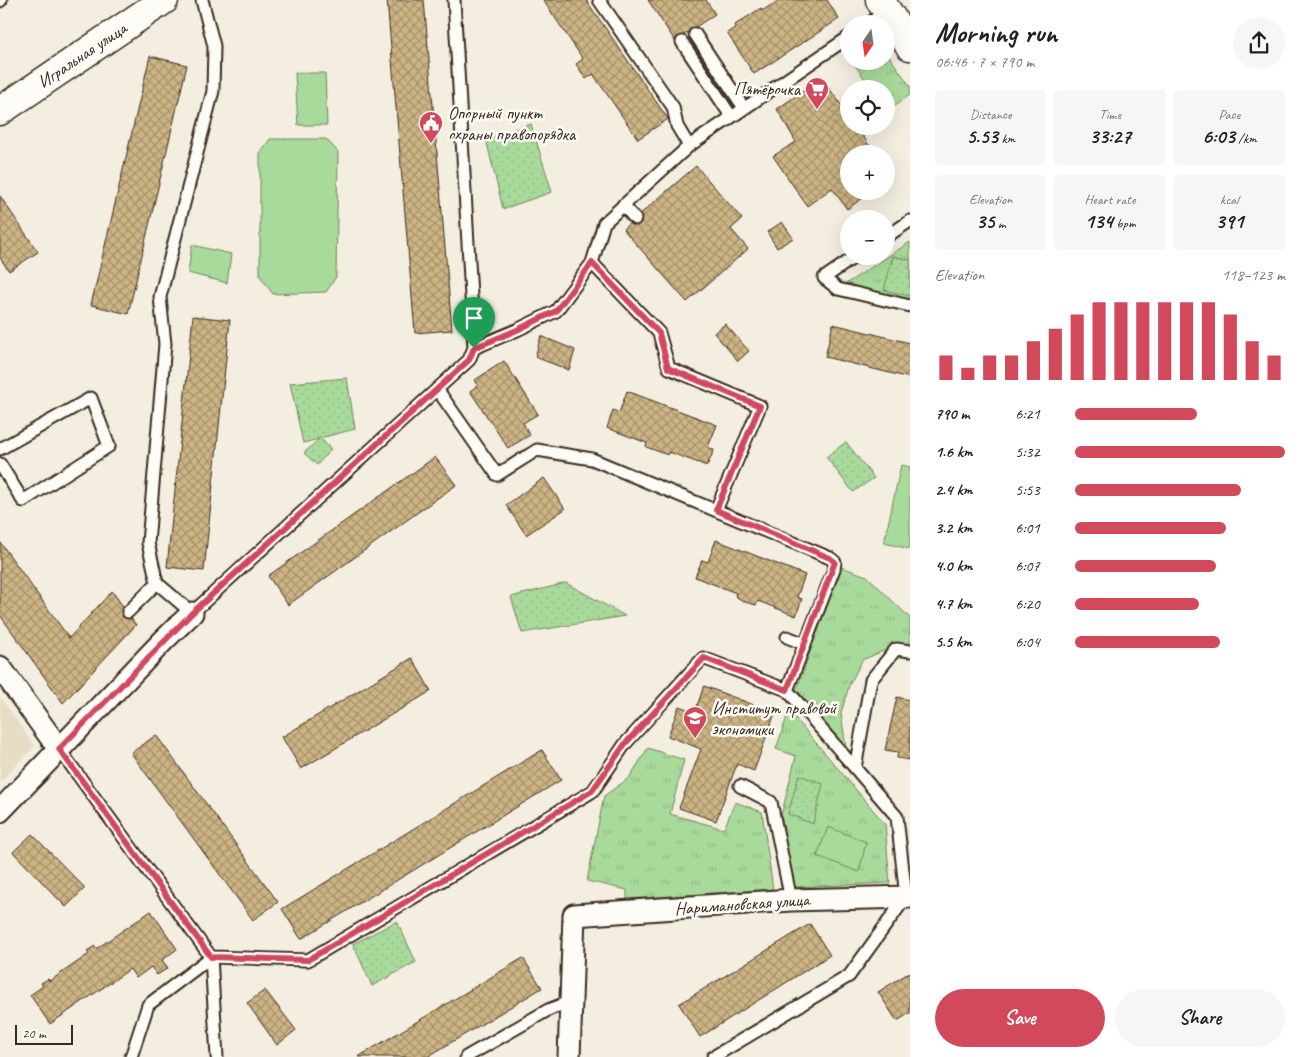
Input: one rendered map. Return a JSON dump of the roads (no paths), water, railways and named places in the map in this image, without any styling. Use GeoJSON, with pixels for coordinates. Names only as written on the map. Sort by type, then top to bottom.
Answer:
{"type":"FeatureCollection","features":[{"type":"Feature","properties":{"kind":"street","name":"Игральная улица"},"geometry":{"type":"LineString","coordinates":[[0,111],[164,0]]}},
{"type":"Feature","properties":{"kind":"street"},"geometry":{"type":"LineString","coordinates":[[878,11],[910,46]]}},
{"type":"Feature","properties":{"kind":"street"},"geometry":{"type":"LineString","coordinates":[[0,811],[192,613]]}},
{"type":"Feature","properties":{"kind":"street"},"geometry":{"type":"LineString","coordinates":[[0,666],[59,749]]}},
{"type":"Feature","properties":{"kind":"street","name":"Наримановская улица"},"geometry":{"type":"LineString","coordinates":[[571,1001],[574,915],[791,900],[908,897]]}},
{"type":"Feature","properties":{"kind":"street"},"geometry":{"type":"LineString","coordinates":[[569,1057],[571,1001]]}},
{"type":"Feature","properties":{"kind":"lane"},"geometry":{"type":"LineString","coordinates":[[202,0],[214,46],[213,92],[160,297],[165,344],[148,543],[157,583],[192,613],[469,360],[474,348],[454,0]]}},
{"type":"Feature","properties":{"kind":"lane"},"geometry":{"type":"LineString","coordinates":[[599,0],[673,107],[677,126],[689,146]]}},
{"type":"Feature","properties":{"kind":"lane"},"geometry":{"type":"LineString","coordinates":[[695,34],[744,108]]}},
{"type":"Feature","properties":{"kind":"lane"},"geometry":{"type":"LineString","coordinates":[[682,42],[731,116]]}},
{"type":"Feature","properties":{"kind":"lane"},"geometry":{"type":"LineString","coordinates":[[474,348],[556,311],[592,263],[604,223],[689,146],[840,42]]}},
{"type":"Feature","properties":{"kind":"lane"},"geometry":{"type":"LineString","coordinates":[[623,206],[635,218]]}},
{"type":"Feature","properties":{"kind":"lane"},"geometry":{"type":"LineString","coordinates":[[895,230],[910,221]]}},
{"type":"Feature","properties":{"kind":"lane"},"geometry":{"type":"LineString","coordinates":[[592,263],[659,333],[668,368],[760,406],[716,510]]}},
{"type":"Feature","properties":{"kind":"lane"},"geometry":{"type":"LineString","coordinates":[[843,265],[824,278],[838,289],[910,306]]}},
{"type":"Feature","properties":{"kind":"lane"},"geometry":{"type":"LineString","coordinates":[[437,389],[496,475],[536,450],[592,458],[830,558],[835,562],[787,690]]}},
{"type":"Feature","properties":{"kind":"lane"},"geometry":{"type":"LineString","coordinates":[[0,449],[91,398],[109,446],[23,501],[0,464]]}},
{"type":"Feature","properties":{"kind":"lane"},"geometry":{"type":"LineString","coordinates":[[128,612],[157,583]]}},
{"type":"Feature","properties":{"kind":"lane"},"geometry":{"type":"LineString","coordinates":[[787,638],[805,644]]}},
{"type":"Feature","properties":{"kind":"lane"},"geometry":{"type":"LineString","coordinates":[[855,768],[870,680],[896,649],[910,651]]}},
{"type":"Feature","properties":{"kind":"lane"},"geometry":{"type":"LineString","coordinates":[[130,1057],[148,1005],[211,957],[308,960],[592,791],[625,744],[704,658],[787,690],[897,817],[908,897],[849,976],[713,1057]]}},
{"type":"Feature","properties":{"kind":"lane"},"geometry":{"type":"LineString","coordinates":[[59,749],[211,957],[217,1057]]}},
{"type":"Feature","properties":{"kind":"lane"},"geometry":{"type":"LineString","coordinates":[[740,786],[772,802],[791,900]]}},
{"type":"Feature","properties":{"kind":"lane"},"geometry":{"type":"LineString","coordinates":[[466,1057],[548,1010],[571,1001]]}},
{"type":"Feature","properties":{"kind":"place","name":"Пятёрочка"},"geometry":{"type":"Point","coordinates":[817,110]}},
{"type":"Feature","properties":{"kind":"place","name":"Опорный пункт охраны правопорядка"},"geometry":{"type":"Point","coordinates":[431,144]}},
{"type":"Feature","properties":{"kind":"place","name":"Институт правовой экономики"},"geometry":{"type":"Point","coordinates":[695,739]}}]}
